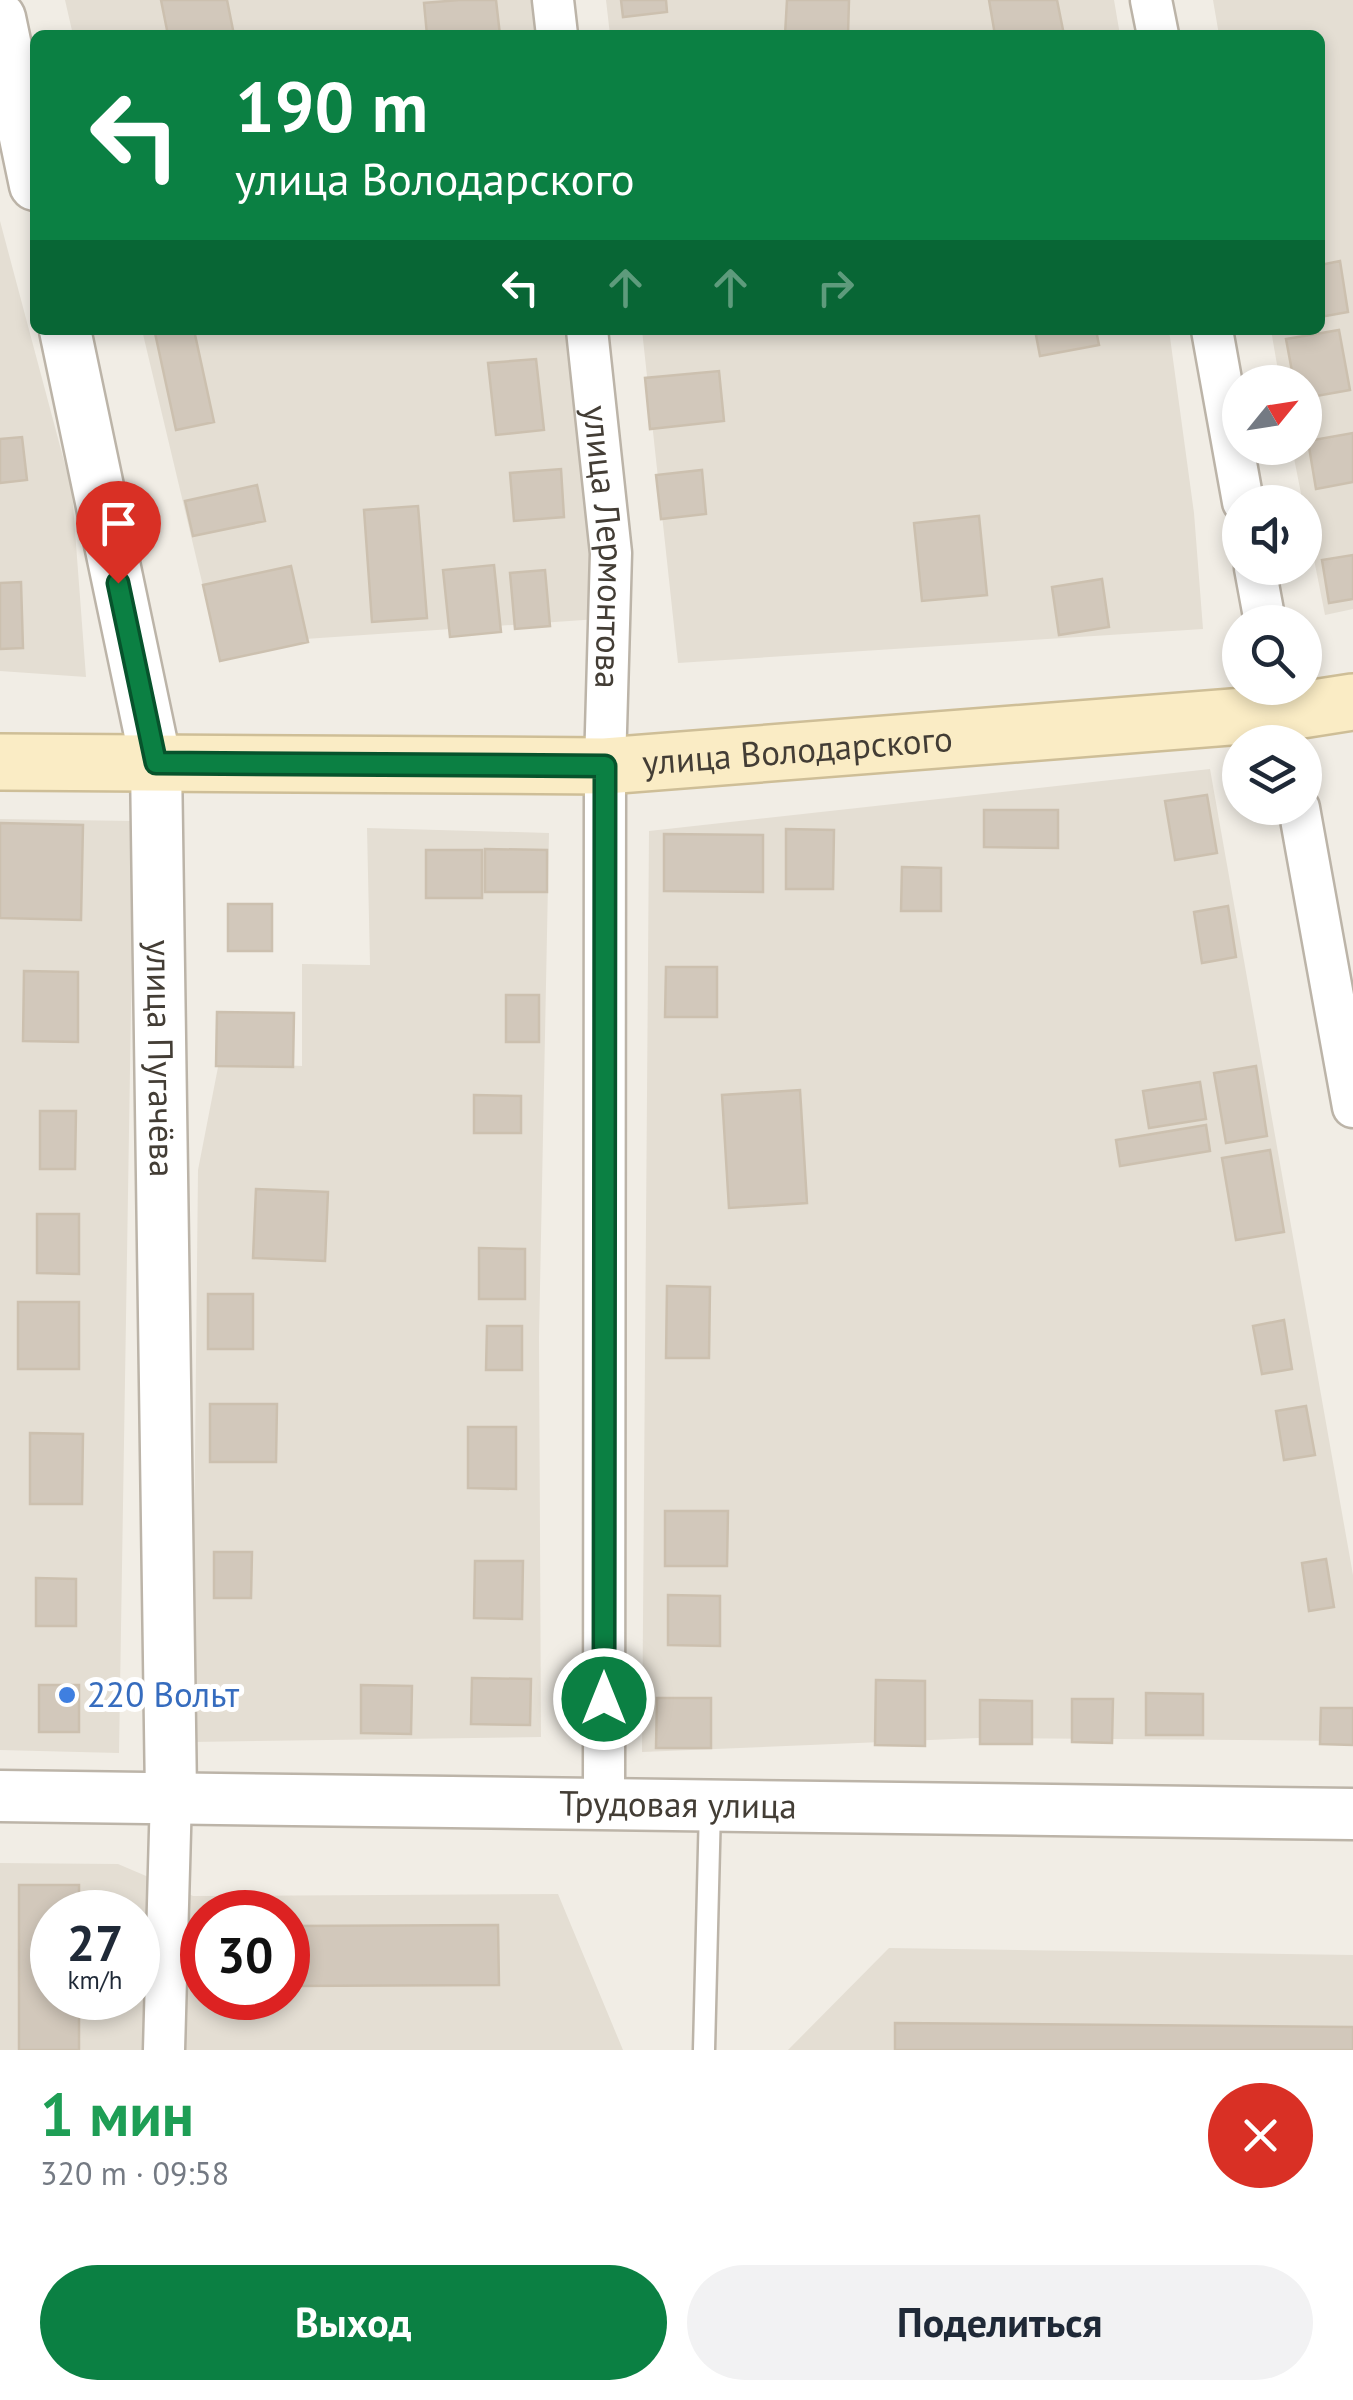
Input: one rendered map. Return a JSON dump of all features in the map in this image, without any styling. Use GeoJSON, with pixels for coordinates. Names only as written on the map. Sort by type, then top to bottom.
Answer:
{"type":"FeatureCollection","features":[{"type":"Feature","properties":{"kind":"main road","name":"улица Володарского"},"geometry":{"type":"LineString","coordinates":[[0,762],[605,766],[1282,714],[1353,702]]}},
{"type":"Feature","properties":{"kind":"street"},"geometry":{"type":"LineString","coordinates":[[553,0],[556,30]]}},
{"type":"Feature","properties":{"kind":"street"},"geometry":{"type":"LineString","coordinates":[[1152,0],[1157,30]]}},
{"type":"Feature","properties":{"kind":"street"},"geometry":{"type":"LineString","coordinates":[[0,18],[30,161]]}},
{"type":"Feature","properties":{"kind":"street","name":"улица Пугачёва"},"geometry":{"type":"LineString","coordinates":[[67,335],[156,763],[170,1795]]}},
{"type":"Feature","properties":{"kind":"street","name":"улица Лермонтова"},"geometry":{"type":"LineString","coordinates":[[589,335],[611,553],[605,766],[604,1804]]}},
{"type":"Feature","properties":{"kind":"street"},"geometry":{"type":"LineString","coordinates":[[1213,335],[1240,485]]}},
{"type":"Feature","properties":{"kind":"street"},"geometry":{"type":"LineString","coordinates":[[1302,825],[1353,1107]]}},
{"type":"Feature","properties":{"kind":"street"},"geometry":{"type":"LineString","coordinates":[[164,2050],[170,1795]]}},
{"type":"Feature","properties":{"kind":"street","name":"Трудовая улица"},"geometry":{"type":"LineString","coordinates":[[0,1796],[170,1795],[1353,1814]]}},
{"type":"Feature","properties":{"kind":"lane"},"geometry":{"type":"LineString","coordinates":[[704,2050],[710,1805]]}},
{"type":"Feature","properties":{"kind":"shaded area"},"geometry":{"type":"Polygon","coordinates":[[[65,0],[534,0],[537,30],[72,30],[65,0]]]}},
{"type":"Feature","properties":{"kind":"shaded area"},"geometry":{"type":"Polygon","coordinates":[[[606,0],[1114,0],[1119,30],[609,30],[606,0]]]}},
{"type":"Feature","properties":{"kind":"shaded area"},"geometry":{"type":"Polygon","coordinates":[[[1213,0],[1353,0],[1353,609],[1325,615],[1319,585],[1322,485],[1299,485],[1295,465],[1322,465],[1322,365],[1277,365],[1272,335],[1325,335],[1325,30],[1218,30],[1213,0]]]}},
{"type":"Feature","properties":{"kind":"shaded area"},"geometry":{"type":"Polygon","coordinates":[[[0,221],[72,491],[86,677],[0,671],[0,221]]]}},
{"type":"Feature","properties":{"kind":"shaded area"},"geometry":{"type":"Polygon","coordinates":[[[143,335],[576,335],[598,619],[217,645],[143,335]]]}},
{"type":"Feature","properties":{"kind":"shaded area"},"geometry":{"type":"Polygon","coordinates":[[[643,335],[1170,335],[1194,513],[1203,629],[678,663],[643,335]]]}},
{"type":"Feature","properties":{"kind":"shaded area"},"geometry":{"type":"Polygon","coordinates":[[[1210,769],[1353,1575],[1353,1741],[978,1738],[642,1752],[649,831],[1210,769]]]}},
{"type":"Feature","properties":{"kind":"shaded area"},"geometry":{"type":"Polygon","coordinates":[[[0,819],[134,821],[119,1753],[0,1750],[0,819]]]}},
{"type":"Feature","properties":{"kind":"shaded area"},"geometry":{"type":"Polygon","coordinates":[[[367,828],[549,833],[539,1337],[541,1737],[192,1742],[198,1170],[219,1062],[302,1066],[302,964],[370,965],[367,828]]]}},
{"type":"Feature","properties":{"kind":"shaded area"},"geometry":{"type":"Polygon","coordinates":[[[0,1863],[118,1864],[180,1890],[180,2020],[310,2020],[310,1895],[558,1894],[623,2050],[0,2050],[0,1863]]]}},
{"type":"Feature","properties":{"kind":"shaded area"},"geometry":{"type":"Polygon","coordinates":[[[889,1948],[1353,1955],[1353,2050],[788,2050],[889,1948]]]}},
{"type":"Feature","properties":{"kind":"building"},"geometry":{"type":"Polygon","coordinates":[[[161,0],[227,0],[233,30],[167,30],[161,0]]]}},
{"type":"Feature","properties":{"kind":"building"},"geometry":{"type":"Polygon","coordinates":[[[496,0],[499,30],[427,30],[424,3],[496,0]]]}},
{"type":"Feature","properties":{"kind":"building"},"geometry":{"type":"Polygon","coordinates":[[[621,0],[666,0],[667,12],[623,17],[621,0]]]}},
{"type":"Feature","properties":{"kind":"building"},"geometry":{"type":"Polygon","coordinates":[[[787,0],[849,0],[848,30],[785,30],[787,0]]]}},
{"type":"Feature","properties":{"kind":"building"},"geometry":{"type":"Polygon","coordinates":[[[989,0],[1057,0],[1063,30],[994,30],[989,0]]]}},
{"type":"Feature","properties":{"kind":"building"},"geometry":{"type":"Polygon","coordinates":[[[1340,261],[1348,312],[1325,316],[1325,264],[1340,261]]]}},
{"type":"Feature","properties":{"kind":"building"},"geometry":{"type":"Polygon","coordinates":[[[1339,330],[1350,390],[1322,395],[1322,365],[1291,365],[1286,339],[1339,330]]]}},
{"type":"Feature","properties":{"kind":"building"},"geometry":{"type":"Polygon","coordinates":[[[155,335],[195,335],[214,422],[176,430],[155,335]]]}},
{"type":"Feature","properties":{"kind":"building"},"geometry":{"type":"Polygon","coordinates":[[[1036,335],[1097,335],[1099,345],[1040,356],[1036,335]]]}},
{"type":"Feature","properties":{"kind":"building"},"geometry":{"type":"Polygon","coordinates":[[[536,359],[544,430],[496,435],[488,363],[536,359]]]}},
{"type":"Feature","properties":{"kind":"building"},"geometry":{"type":"Polygon","coordinates":[[[719,371],[724,421],[650,429],[645,378],[719,371]]]}},
{"type":"Feature","properties":{"kind":"building"},"geometry":{"type":"Polygon","coordinates":[[[1353,433],[1353,482],[1322,488],[1315,485],[1312,465],[1322,465],[1322,439],[1353,433]]]}},
{"type":"Feature","properties":{"kind":"building"},"geometry":{"type":"Polygon","coordinates":[[[22,437],[27,480],[0,483],[0,439],[22,437]]]}},
{"type":"Feature","properties":{"kind":"building"},"geometry":{"type":"Polygon","coordinates":[[[561,469],[564,517],[514,521],[510,473],[561,469]]]}},
{"type":"Feature","properties":{"kind":"building"},"geometry":{"type":"Polygon","coordinates":[[[702,470],[706,514],[661,519],[656,475],[702,470]]]}},
{"type":"Feature","properties":{"kind":"building"},"geometry":{"type":"Polygon","coordinates":[[[257,485],[265,521],[193,536],[185,501],[257,485]]]}},
{"type":"Feature","properties":{"kind":"building"},"geometry":{"type":"Polygon","coordinates":[[[418,506],[427,618],[372,622],[364,510],[418,506]]]}},
{"type":"Feature","properties":{"kind":"building"},"geometry":{"type":"Polygon","coordinates":[[[979,516],[987,595],[922,601],[914,523],[979,516]]]}},
{"type":"Feature","properties":{"kind":"building"},"geometry":{"type":"Polygon","coordinates":[[[1353,555],[1353,599],[1329,603],[1322,560],[1353,555]]]}},
{"type":"Feature","properties":{"kind":"building"},"geometry":{"type":"Polygon","coordinates":[[[494,565],[501,632],[450,637],[443,570],[494,565]]]}},
{"type":"Feature","properties":{"kind":"building"},"geometry":{"type":"Polygon","coordinates":[[[291,566],[308,642],[220,661],[203,585],[291,566]]]}},
{"type":"Feature","properties":{"kind":"building"},"geometry":{"type":"Polygon","coordinates":[[[545,570],[550,626],[515,629],[510,573],[545,570]]]}},
{"type":"Feature","properties":{"kind":"building"},"geometry":{"type":"Polygon","coordinates":[[[1102,579],[1109,627],[1059,635],[1052,587],[1102,579]]]}},
{"type":"Feature","properties":{"kind":"building"},"geometry":{"type":"Polygon","coordinates":[[[21,582],[23,648],[0,649],[0,583],[21,582]]]}},
{"type":"Feature","properties":{"kind":"building"},"geometry":{"type":"Polygon","coordinates":[[[1207,795],[1217,853],[1175,860],[1165,801],[1207,795]]]}},
{"type":"Feature","properties":{"kind":"building"},"geometry":{"type":"Polygon","coordinates":[[[984,810],[1058,810],[1058,848],[984,847],[984,810]]]}},
{"type":"Feature","properties":{"kind":"building"},"geometry":{"type":"Polygon","coordinates":[[[0,823],[83,825],[81,920],[0,918],[0,823]]]}},
{"type":"Feature","properties":{"kind":"building"},"geometry":{"type":"Polygon","coordinates":[[[786,829],[834,830],[833,889],[786,889],[786,829]]]}},
{"type":"Feature","properties":{"kind":"building"},"geometry":{"type":"Polygon","coordinates":[[[664,834],[763,835],[763,892],[664,891],[664,834]]]}},
{"type":"Feature","properties":{"kind":"building"},"geometry":{"type":"Polygon","coordinates":[[[485,849],[547,850],[547,892],[485,892],[485,849]]]}},
{"type":"Feature","properties":{"kind":"building"},"geometry":{"type":"Polygon","coordinates":[[[426,850],[482,850],[482,898],[426,898],[426,850]]]}},
{"type":"Feature","properties":{"kind":"building"},"geometry":{"type":"Polygon","coordinates":[[[902,867],[941,868],[941,911],[901,911],[902,867]]]}},
{"type":"Feature","properties":{"kind":"building"},"geometry":{"type":"Polygon","coordinates":[[[228,904],[272,904],[272,951],[228,951],[228,904]]]}},
{"type":"Feature","properties":{"kind":"building"},"geometry":{"type":"Polygon","coordinates":[[[1228,906],[1236,957],[1202,963],[1194,912],[1228,906]]]}},
{"type":"Feature","properties":{"kind":"building"},"geometry":{"type":"Polygon","coordinates":[[[666,967],[717,967],[717,1017],[665,1017],[666,967]]]}},
{"type":"Feature","properties":{"kind":"building"},"geometry":{"type":"Polygon","coordinates":[[[24,971],[78,972],[78,1042],[23,1041],[24,971]]]}},
{"type":"Feature","properties":{"kind":"building"},"geometry":{"type":"Polygon","coordinates":[[[506,995],[539,995],[539,1042],[506,1042],[506,995]]]}},
{"type":"Feature","properties":{"kind":"building"},"geometry":{"type":"Polygon","coordinates":[[[217,1012],[294,1013],[293,1067],[216,1066],[217,1012]]]}},
{"type":"Feature","properties":{"kind":"building"},"geometry":{"type":"Polygon","coordinates":[[[1256,1066],[1267,1136],[1226,1143],[1214,1073],[1256,1066]]]}},
{"type":"Feature","properties":{"kind":"building"},"geometry":{"type":"Polygon","coordinates":[[[1200,1082],[1206,1119],[1149,1128],[1143,1091],[1200,1082]]]}},
{"type":"Feature","properties":{"kind":"building"},"geometry":{"type":"Polygon","coordinates":[[[800,1090],[807,1203],[729,1208],[722,1095],[800,1090]]]}},
{"type":"Feature","properties":{"kind":"building"},"geometry":{"type":"Polygon","coordinates":[[[474,1095],[521,1096],[521,1133],[474,1133],[474,1095]]]}},
{"type":"Feature","properties":{"kind":"building"},"geometry":{"type":"Polygon","coordinates":[[[40,1111],[76,1111],[75,1169],[40,1169],[40,1111]]]}},
{"type":"Feature","properties":{"kind":"building"},"geometry":{"type":"Polygon","coordinates":[[[1206,1125],[1210,1151],[1120,1166],[1116,1140],[1206,1125]]]}},
{"type":"Feature","properties":{"kind":"building"},"geometry":{"type":"Polygon","coordinates":[[[1270,1150],[1284,1232],[1236,1240],[1222,1158],[1270,1150]]]}},
{"type":"Feature","properties":{"kind":"building"},"geometry":{"type":"Polygon","coordinates":[[[256,1189],[328,1192],[325,1261],[253,1258],[256,1189]]]}},
{"type":"Feature","properties":{"kind":"building"},"geometry":{"type":"Polygon","coordinates":[[[37,1214],[79,1214],[79,1274],[37,1273],[37,1214]]]}},
{"type":"Feature","properties":{"kind":"building"},"geometry":{"type":"Polygon","coordinates":[[[479,1248],[525,1249],[525,1299],[479,1299],[479,1248]]]}},
{"type":"Feature","properties":{"kind":"building"},"geometry":{"type":"Polygon","coordinates":[[[667,1286],[710,1287],[709,1358],[666,1358],[667,1286]]]}},
{"type":"Feature","properties":{"kind":"building"},"geometry":{"type":"Polygon","coordinates":[[[208,1294],[253,1294],[253,1349],[208,1349],[208,1294]]]}},
{"type":"Feature","properties":{"kind":"building"},"geometry":{"type":"Polygon","coordinates":[[[18,1302],[79,1302],[79,1369],[18,1369],[18,1302]]]}},
{"type":"Feature","properties":{"kind":"building"},"geometry":{"type":"Polygon","coordinates":[[[1284,1320],[1292,1369],[1262,1374],[1253,1326],[1284,1320]]]}},
{"type":"Feature","properties":{"kind":"building"},"geometry":{"type":"Polygon","coordinates":[[[487,1326],[522,1326],[522,1370],[486,1370],[487,1326]]]}},
{"type":"Feature","properties":{"kind":"building"},"geometry":{"type":"Polygon","coordinates":[[[210,1404],[277,1404],[276,1462],[210,1462],[210,1404]]]}},
{"type":"Feature","properties":{"kind":"building"},"geometry":{"type":"Polygon","coordinates":[[[1306,1406],[1315,1455],[1284,1460],[1276,1411],[1306,1406]]]}},
{"type":"Feature","properties":{"kind":"building"},"geometry":{"type":"Polygon","coordinates":[[[468,1427],[516,1427],[516,1489],[468,1488],[468,1427]]]}},
{"type":"Feature","properties":{"kind":"building"},"geometry":{"type":"Polygon","coordinates":[[[30,1433],[83,1434],[82,1504],[30,1504],[30,1433]]]}},
{"type":"Feature","properties":{"kind":"building"},"geometry":{"type":"Polygon","coordinates":[[[665,1511],[728,1511],[727,1566],[665,1566],[665,1511]]]}},
{"type":"Feature","properties":{"kind":"building"},"geometry":{"type":"Polygon","coordinates":[[[214,1552],[252,1552],[251,1598],[214,1598],[214,1552]]]}},
{"type":"Feature","properties":{"kind":"building"},"geometry":{"type":"Polygon","coordinates":[[[1326,1559],[1334,1607],[1309,1611],[1302,1563],[1326,1559]]]}},
{"type":"Feature","properties":{"kind":"building"},"geometry":{"type":"Polygon","coordinates":[[[475,1561],[523,1561],[522,1619],[474,1618],[475,1561]]]}},
{"type":"Feature","properties":{"kind":"building"},"geometry":{"type":"Polygon","coordinates":[[[36,1578],[76,1579],[76,1626],[36,1626],[36,1578]]]}},
{"type":"Feature","properties":{"kind":"building"},"geometry":{"type":"Polygon","coordinates":[[[668,1595],[720,1596],[720,1646],[668,1645],[668,1595]]]}},
{"type":"Feature","properties":{"kind":"building"},"geometry":{"type":"Polygon","coordinates":[[[472,1678],[531,1679],[530,1725],[471,1724],[472,1678]]]}},
{"type":"Feature","properties":{"kind":"building"},"geometry":{"type":"Polygon","coordinates":[[[876,1680],[925,1681],[925,1746],[875,1745],[876,1680]]]}},
{"type":"Feature","properties":{"kind":"building"},"geometry":{"type":"Polygon","coordinates":[[[39,1685],[79,1685],[79,1732],[39,1732],[39,1685]]]}},
{"type":"Feature","properties":{"kind":"building"},"geometry":{"type":"Polygon","coordinates":[[[361,1685],[412,1686],[411,1734],[361,1733],[361,1685]]]}},
{"type":"Feature","properties":{"kind":"building"},"geometry":{"type":"Polygon","coordinates":[[[1146,1693],[1203,1694],[1203,1735],[1146,1735],[1146,1693]]]}},
{"type":"Feature","properties":{"kind":"building"},"geometry":{"type":"Polygon","coordinates":[[[657,1698],[711,1698],[711,1748],[656,1748],[657,1698]]]}},
{"type":"Feature","properties":{"kind":"building"},"geometry":{"type":"Polygon","coordinates":[[[1072,1699],[1113,1699],[1112,1743],[1072,1742],[1072,1699]]]}},
{"type":"Feature","properties":{"kind":"building"},"geometry":{"type":"Polygon","coordinates":[[[980,1700],[1032,1701],[1032,1744],[980,1744],[980,1700]]]}},
{"type":"Feature","properties":{"kind":"building"},"geometry":{"type":"Polygon","coordinates":[[[1321,1708],[1353,1708],[1353,1745],[1320,1744],[1321,1708]]]}},
{"type":"Feature","properties":{"kind":"building"},"geometry":{"type":"Polygon","coordinates":[[[19,1885],[79,1885],[79,1890],[30,1890],[30,2020],[79,2020],[79,2050],[19,2050],[19,1885]]]}},
{"type":"Feature","properties":{"kind":"building"},"geometry":{"type":"Polygon","coordinates":[[[498,1925],[499,1985],[310,1986],[310,1926],[498,1925]]]}},
{"type":"Feature","properties":{"kind":"building"},"geometry":{"type":"Polygon","coordinates":[[[895,2023],[1353,2027],[1353,2050],[895,2050],[895,2023]]]}},
{"type":"Feature","properties":{"kind":"place","name":"220 Вольт"},"geometry":{"type":"Point","coordinates":[67,1695]}},
{"type":"Feature","properties":{"kind":"route"},"geometry":{"type":"LineString","coordinates":[[118,583],[156,763],[605,766],[604,1699]]}}]}
